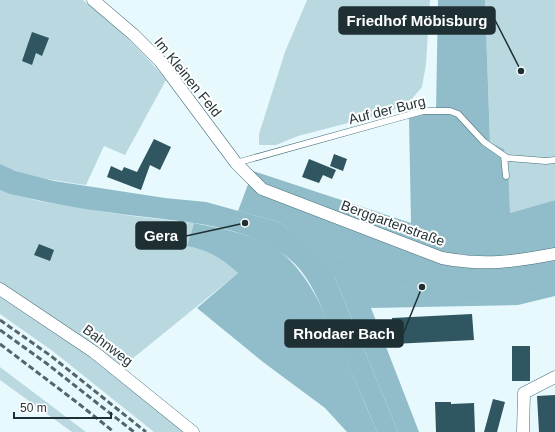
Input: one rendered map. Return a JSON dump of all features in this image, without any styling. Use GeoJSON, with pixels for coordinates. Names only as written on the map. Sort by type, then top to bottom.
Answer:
{"type":"FeatureCollection","features":[{"type":"Feature","properties":{"kind":"street","name":"Im Kleinen Feld"},"geometry":{"type":"LineString","coordinates":[[94,0],[134,35],[160,61],[236,163]]}},
{"type":"Feature","properties":{"kind":"street","name":"Berggartenstraße"},"geometry":{"type":"LineString","coordinates":[[236,163],[262,189],[442,258],[464,262],[510,262],[555,254]]}},
{"type":"Feature","properties":{"kind":"street","name":"Bahnweg"},"geometry":{"type":"LineString","coordinates":[[0,289],[94,352],[193,432]]}},
{"type":"Feature","properties":{"kind":"street"},"geometry":{"type":"LineString","coordinates":[[523,432],[524,393],[555,377]]}},
{"type":"Feature","properties":{"kind":"lane","name":"Auf der Burg"},"geometry":{"type":"LineString","coordinates":[[236,163],[423,111],[439,110],[450,111],[458,114],[484,142],[504,156],[546,161],[555,160]]}},
{"type":"Feature","properties":{"kind":"lane"},"geometry":{"type":"LineString","coordinates":[[504,156],[506,176]]}},
{"type":"Feature","properties":{"kind":"shaded area"},"geometry":{"type":"Polygon","coordinates":[[[0,0],[83,0],[127,38],[166,80],[125,155],[104,146],[86,185],[31,175],[0,164],[0,0]]]}},
{"type":"Feature","properties":{"kind":"shaded area"},"geometry":{"type":"Polygon","coordinates":[[[307,0],[430,0],[426,64],[422,87],[411,100],[390,112],[298,136],[276,145],[259,145],[259,134],[285,52],[307,0]]]}},
{"type":"Feature","properties":{"kind":"shaded area"},"geometry":{"type":"Polygon","coordinates":[[[438,0],[485,0],[490,142],[504,149],[508,161],[510,213],[555,200],[555,296],[518,305],[371,308],[419,432],[398,432],[335,278],[290,230],[279,222],[238,211],[253,171],[411,223],[409,117],[436,111],[438,0]]]}},
{"type":"Feature","properties":{"kind":"shaded area"},"geometry":{"type":"Polygon","coordinates":[[[485,0],[555,0],[555,200],[510,213],[508,161],[504,149],[490,142],[485,0]]]}},
{"type":"Feature","properties":{"kind":"shaded area"},"geometry":{"type":"Polygon","coordinates":[[[0,164],[16,171],[54,181],[165,198],[206,202],[279,222],[310,244],[324,259],[335,278],[398,432],[377,432],[319,300],[301,270],[277,250],[256,239],[234,231],[185,222],[88,209],[10,194],[0,190],[0,164]]]}},
{"type":"Feature","properties":{"kind":"shaded area"},"geometry":{"type":"Polygon","coordinates":[[[0,190],[56,204],[119,214],[194,223],[187,246],[202,250],[215,256],[238,273],[116,372],[189,432],[154,432],[54,352],[0,314],[0,190]]]}},
{"type":"Feature","properties":{"kind":"shaded area"},"geometry":{"type":"Polygon","coordinates":[[[194,223],[236,232],[266,243],[275,248],[296,267],[312,290],[325,314],[377,432],[347,432],[325,408],[263,362],[197,308],[238,273],[215,256],[202,250],[187,246],[194,223]]]}},
{"type":"Feature","properties":{"kind":"shaded area"},"geometry":{"type":"Polygon","coordinates":[[[0,367],[86,432],[72,432],[0,380],[0,367]]]}},
{"type":"Feature","properties":{"kind":"building"},"geometry":{"type":"Polygon","coordinates":[[[32,32],[49,38],[42,56],[36,53],[32,65],[22,61],[32,32]]]}},
{"type":"Feature","properties":{"kind":"building"},"geometry":{"type":"Polygon","coordinates":[[[154,139],[171,147],[160,170],[150,165],[141,190],[107,177],[111,166],[122,171],[124,167],[137,172],[154,139]]]}},
{"type":"Feature","properties":{"kind":"building"},"geometry":{"type":"Polygon","coordinates":[[[334,154],[347,159],[343,171],[330,166],[334,154]]]}},
{"type":"Feature","properties":{"kind":"building"},"geometry":{"type":"Polygon","coordinates":[[[309,159],[336,170],[332,179],[323,175],[319,183],[302,177],[309,159]]]}},
{"type":"Feature","properties":{"kind":"building"},"geometry":{"type":"Polygon","coordinates":[[[39,244],[54,250],[50,261],[34,255],[39,244]]]}},
{"type":"Feature","properties":{"kind":"building"},"geometry":{"type":"Polygon","coordinates":[[[472,314],[474,340],[393,344],[392,318],[472,314]]]}},
{"type":"Feature","properties":{"kind":"building"},"geometry":{"type":"Polygon","coordinates":[[[512,346],[530,346],[530,381],[512,381],[512,346]]]}},
{"type":"Feature","properties":{"kind":"building"},"geometry":{"type":"Polygon","coordinates":[[[555,395],[555,432],[539,432],[537,396],[555,395]]]}},
{"type":"Feature","properties":{"kind":"building"},"geometry":{"type":"Polygon","coordinates":[[[493,399],[505,402],[497,432],[484,432],[493,399]]]}},
{"type":"Feature","properties":{"kind":"building"},"geometry":{"type":"Polygon","coordinates":[[[435,402],[451,402],[451,404],[474,403],[475,432],[436,432],[435,402]]]}},
{"type":"Feature","properties":{"kind":"waterway"},"geometry":{"type":"LineString","coordinates":[[322,257],[356,237]]}},
{"type":"Feature","properties":{"kind":"waterway"},"geometry":{"type":"LineString","coordinates":[[316,255],[449,295],[473,298],[555,286]]}},
{"type":"Feature","properties":{"kind":"railway"},"geometry":{"type":"LineString","coordinates":[[0,320],[51,356],[146,432]]}},
{"type":"Feature","properties":{"kind":"railway"},"geometry":{"type":"LineString","coordinates":[[0,330],[46,363],[134,432]]}},
{"type":"Feature","properties":{"kind":"railway"},"geometry":{"type":"LineString","coordinates":[[0,344],[114,432]]}},
{"type":"Feature","properties":{"kind":"place","name":"Friedhof Möbisburg"},"geometry":{"type":"Point","coordinates":[521,71]}},
{"type":"Feature","properties":{"kind":"place","name":"Gera"},"geometry":{"type":"Point","coordinates":[245,223]}},
{"type":"Feature","properties":{"kind":"place","name":"Rhodaer Bach"},"geometry":{"type":"Point","coordinates":[422,287]}}]}
